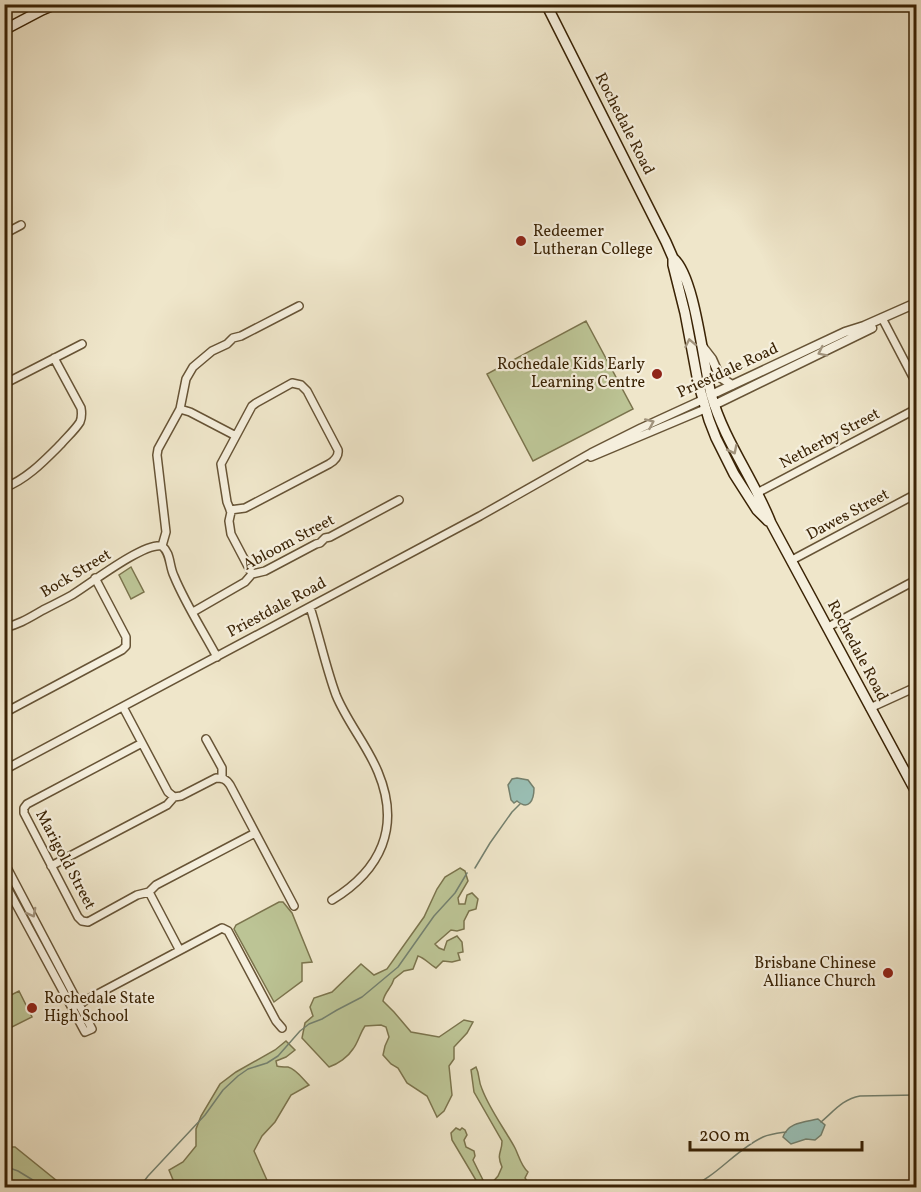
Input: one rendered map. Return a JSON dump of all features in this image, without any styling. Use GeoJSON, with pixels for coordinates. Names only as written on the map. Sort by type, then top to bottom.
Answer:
{"type":"FeatureCollection","features":[{"type":"Feature","properties":{"kind":"main road"},"geometry":{"type":"LineString","coordinates":[[4,30],[45,7],[56,4]]}},
{"type":"Feature","properties":{"kind":"main road","name":"Rochedale Road"},"geometry":{"type":"LineString","coordinates":[[546,4],[673,258],[698,382],[916,792]]}},
{"type":"Feature","properties":{"kind":"main road","name":"Rochedale Road"},"geometry":{"type":"LineString","coordinates":[[673,258],[679,263],[689,290],[701,344],[708,402],[716,438],[734,474],[757,510],[771,523]]}},
{"type":"Feature","properties":{"kind":"street"},"geometry":{"type":"LineString","coordinates":[[4,234],[21,225]]}},
{"type":"Feature","properties":{"kind":"street","name":"Priestdale Road"},"geometry":{"type":"LineString","coordinates":[[4,770],[480,516],[591,453],[640,428],[708,402],[914,305]]}},
{"type":"Feature","properties":{"kind":"street"},"geometry":{"type":"LineString","coordinates":[[217,657],[172,573],[166,549],[162,546],[166,532],[156,461],[158,449],[180,409],[186,378],[202,357],[227,344],[233,338],[298,306]]}},
{"type":"Feature","properties":{"kind":"street"},"geometry":{"type":"LineString","coordinates":[[883,320],[916,383]]}},
{"type":"Feature","properties":{"kind":"street","name":"Priestdale Road"},"geometry":{"type":"LineString","coordinates":[[708,402],[732,385],[845,332],[883,320]]}},
{"type":"Feature","properties":{"kind":"street"},"geometry":{"type":"LineString","coordinates":[[4,384],[82,344]]}},
{"type":"Feature","properties":{"kind":"street"},"geometry":{"type":"LineString","coordinates":[[701,344],[712,359],[720,377],[732,385]]}},
{"type":"Feature","properties":{"kind":"street"},"geometry":{"type":"LineString","coordinates":[[4,489],[27,476],[46,459],[80,421],[81,408],[54,358]]}},
{"type":"Feature","properties":{"kind":"street"},"geometry":{"type":"LineString","coordinates":[[230,510],[245,508],[337,458],[339,453],[304,387],[296,383],[292,384],[252,406],[221,464],[226,502],[230,510],[231,534],[252,574]]}},
{"type":"Feature","properties":{"kind":"street"},"geometry":{"type":"LineString","coordinates":[[180,409],[236,436]]}},
{"type":"Feature","properties":{"kind":"street","name":"Netherby Street"},"geometry":{"type":"LineString","coordinates":[[757,494],[916,409]]}},
{"type":"Feature","properties":{"kind":"street","name":"Dawes Street"},"geometry":{"type":"LineString","coordinates":[[792,560],[916,494]]}},
{"type":"Feature","properties":{"kind":"street","name":"Abloom Street"},"geometry":{"type":"LineString","coordinates":[[193,612],[245,582],[252,574],[265,571],[399,500]]}},
{"type":"Feature","properties":{"kind":"street","name":"Bock Street"},"geometry":{"type":"LineString","coordinates":[[4,628],[25,622],[146,549],[162,546]]}},
{"type":"Feature","properties":{"kind":"street"},"geometry":{"type":"LineString","coordinates":[[4,713],[126,646],[126,637],[95,579]]}},
{"type":"Feature","properties":{"kind":"street"},"geometry":{"type":"LineString","coordinates":[[828,627],[916,580]]}},
{"type":"Feature","properties":{"kind":"street"},"geometry":{"type":"LineString","coordinates":[[310,607],[336,696],[377,771],[386,797],[388,817],[384,838],[373,865],[348,891],[332,900]]}},
{"type":"Feature","properties":{"kind":"street"},"geometry":{"type":"LineString","coordinates":[[870,708],[916,687]]}},
{"type":"Feature","properties":{"kind":"street"},"geometry":{"type":"LineString","coordinates":[[123,707],[168,792],[174,797]]}},
{"type":"Feature","properties":{"kind":"street"},"geometry":{"type":"LineString","coordinates":[[206,739],[222,768],[222,778]]}},
{"type":"Feature","properties":{"kind":"street","name":"Marigold Street"},"geometry":{"type":"LineString","coordinates":[[142,743],[27,804],[24,813],[82,921],[88,922],[137,895],[149,892]]}},
{"type":"Feature","properties":{"kind":"street"},"geometry":{"type":"LineString","coordinates":[[51,866],[167,805],[174,797],[181,796],[216,778],[222,778],[227,781],[294,906]]}},
{"type":"Feature","properties":{"kind":"street"},"geometry":{"type":"LineString","coordinates":[[179,949],[149,892],[156,885],[255,833]]}},
{"type":"Feature","properties":{"kind":"street"},"geometry":{"type":"LineString","coordinates":[[4,862],[75,1005]]}},
{"type":"Feature","properties":{"kind":"street"},"geometry":{"type":"LineString","coordinates":[[4,882],[75,1005]]}},
{"type":"Feature","properties":{"kind":"street"},"geometry":{"type":"LineString","coordinates":[[75,1005],[219,928],[228,931],[276,1021],[282,1028]]}},
{"type":"Feature","properties":{"kind":"green space"},"geometry":{"type":"Polygon","coordinates":[[[586,321],[633,409],[533,461],[487,374],[586,321]]]}},
{"type":"Feature","properties":{"kind":"green space"},"geometry":{"type":"Polygon","coordinates":[[[131,567],[144,592],[131,599],[119,575],[131,567]]]}},
{"type":"Feature","properties":{"kind":"green space"},"geometry":{"type":"Polygon","coordinates":[[[460,868],[465,871],[468,881],[458,898],[459,904],[465,904],[467,895],[472,893],[478,899],[476,909],[469,911],[464,921],[464,929],[451,930],[435,944],[444,950],[447,941],[457,936],[462,942],[463,952],[458,953],[460,960],[443,961],[436,968],[418,956],[413,969],[404,971],[394,979],[383,1001],[411,1032],[439,1037],[464,1020],[473,1022],[467,1033],[454,1047],[454,1059],[449,1066],[452,1095],[444,1111],[437,1117],[427,1096],[407,1083],[398,1068],[383,1055],[389,1037],[386,1027],[365,1026],[351,1052],[329,1067],[302,1038],[305,1023],[313,1016],[310,1007],[314,998],[332,992],[361,964],[374,975],[387,969],[424,917],[445,877],[460,868]]]}},
{"type":"Feature","properties":{"kind":"green space"},"geometry":{"type":"Polygon","coordinates":[[[283,902],[292,913],[312,962],[302,963],[302,981],[274,1002],[234,929],[236,925],[283,902]]]}},
{"type":"Feature","properties":{"kind":"green space"},"geometry":{"type":"Polygon","coordinates":[[[19,991],[32,1017],[10,1028],[5,1016],[5,998],[19,991]]]}},
{"type":"Feature","properties":{"kind":"green space"},"geometry":{"type":"Polygon","coordinates":[[[286,1041],[295,1050],[276,1061],[277,1066],[291,1068],[309,1085],[291,1095],[254,1151],[270,1187],[176,1187],[169,1170],[183,1162],[196,1146],[196,1129],[201,1116],[220,1084],[286,1041]]]}},
{"type":"Feature","properties":{"kind":"green space"},"geometry":{"type":"Polygon","coordinates":[[[476,1067],[485,1097],[528,1172],[525,1178],[531,1187],[480,1187],[452,1140],[451,1133],[456,1128],[465,1130],[466,1147],[474,1151],[473,1160],[485,1184],[491,1184],[502,1167],[499,1156],[502,1141],[474,1092],[471,1070],[476,1067]]]}},
{"type":"Feature","properties":{"kind":"green space"},"geometry":{"type":"Polygon","coordinates":[[[5,1147],[15,1147],[63,1187],[17,1187],[5,1182],[5,1147]]]}},
{"type":"Feature","properties":{"kind":"water"},"geometry":{"type":"Polygon","coordinates":[[[512,779],[528,780],[534,788],[532,800],[528,804],[521,804],[517,801],[514,803],[511,800],[508,785],[512,779]]]}},
{"type":"Feature","properties":{"kind":"water"},"geometry":{"type":"Polygon","coordinates":[[[818,1119],[825,1125],[821,1135],[815,1140],[806,1139],[791,1144],[783,1137],[789,1128],[818,1119]]]}},
{"type":"Feature","properties":{"kind":"waterway"},"geometry":{"type":"LineString","coordinates":[[475,868],[490,843],[520,804]]}},
{"type":"Feature","properties":{"kind":"waterway"},"geometry":{"type":"LineString","coordinates":[[139,1188],[205,1115],[223,1090],[238,1076],[278,1056],[309,1024],[362,997],[398,967],[434,916],[455,893],[467,873]]}},
{"type":"Feature","properties":{"kind":"waterway"},"geometry":{"type":"LineString","coordinates":[[821,1122],[839,1106],[860,1096],[916,1095]]}},
{"type":"Feature","properties":{"kind":"waterway"},"geometry":{"type":"LineString","coordinates":[[688,1188],[708,1177],[753,1142],[766,1136],[786,1132]]}},
{"type":"Feature","properties":{"kind":"waterway"},"geometry":{"type":"LineString","coordinates":[[4,1166],[18,1171],[46,1188]]}},
{"type":"Feature","properties":{"kind":"place","name":"Redeemer Lutheran College"},"geometry":{"type":"Point","coordinates":[521,241]}},
{"type":"Feature","properties":{"kind":"place","name":"Rochedale Kids Early Learning Centre"},"geometry":{"type":"Point","coordinates":[657,374]}},
{"type":"Feature","properties":{"kind":"place","name":"Brisbane Chinese Alliance Church"},"geometry":{"type":"Point","coordinates":[888,973]}},
{"type":"Feature","properties":{"kind":"place","name":"Rochedale State High School"},"geometry":{"type":"Point","coordinates":[32,1008]}}]}
